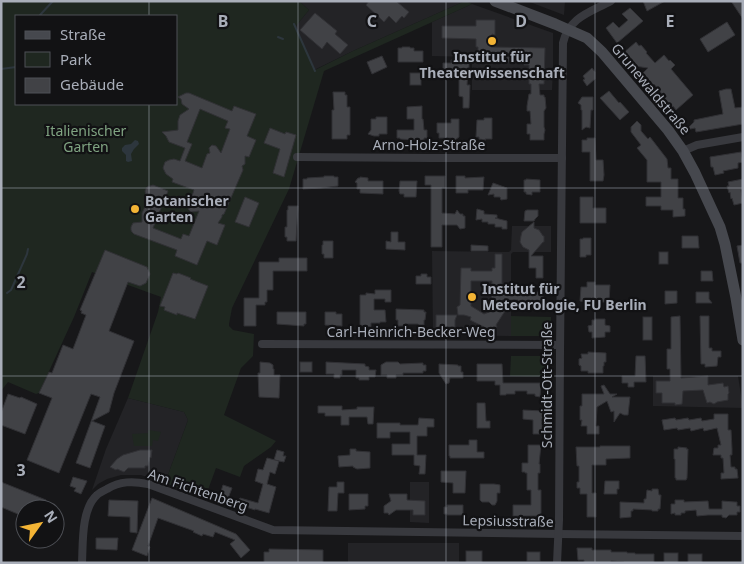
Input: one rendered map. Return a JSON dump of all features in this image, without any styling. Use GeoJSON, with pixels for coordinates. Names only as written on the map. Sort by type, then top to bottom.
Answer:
{"type":"FeatureCollection","features":[{"type":"Feature","properties":{"kind":"main road","name":"Grunewaldstraße"},"geometry":{"type":"LineString","coordinates":[[495,1],[584,36],[596,46],[668,130],[683,151],[702,186],[720,227],[740,303],[743,340]]}},
{"type":"Feature","properties":{"kind":"street"},"geometry":{"type":"LineString","coordinates":[[568,29],[579,18],[611,1]]}},
{"type":"Feature","properties":{"kind":"street","name":"Schmidt-Ott-Straße"},"geometry":{"type":"LineString","coordinates":[[557,563],[563,43],[568,29]]}},
{"type":"Feature","properties":{"kind":"street"},"geometry":{"type":"LineString","coordinates":[[683,151],[697,145],[743,137]]}},
{"type":"Feature","properties":{"kind":"street","name":"Arno-Holz-Straße"},"geometry":{"type":"LineString","coordinates":[[296,157],[562,158]]}},
{"type":"Feature","properties":{"kind":"street","name":"Carl-Heinrich-Becker-Weg"},"geometry":{"type":"LineString","coordinates":[[262,344],[560,345]]}},
{"type":"Feature","properties":{"kind":"street","name":"Am Fichtenberg"},"geometry":{"type":"LineString","coordinates":[[82,563],[86,515],[90,504],[97,495],[114,485],[126,482],[148,484],[273,530]]}},
{"type":"Feature","properties":{"kind":"street","name":"Lepsiusstraße"},"geometry":{"type":"LineString","coordinates":[[273,530],[743,536]]}},
{"type":"Feature","properties":{"kind":"shaded area"},"geometry":{"type":"Polygon","coordinates":[[[299,1],[465,1],[314,70],[295,27],[309,10],[299,1]]]}},
{"type":"Feature","properties":{"kind":"shaded area"},"geometry":{"type":"Polygon","coordinates":[[[527,1],[565,1],[564,15],[527,1]]]}},
{"type":"Feature","properties":{"kind":"shaded area","name":"Institut für Theaterwissenschaft"},"geometry":{"type":"Polygon","coordinates":[[[472,4],[553,33],[552,90],[472,90],[472,57],[432,56],[432,22],[472,4]]]}},
{"type":"Feature","properties":{"kind":"shaded area"},"geometry":{"type":"Polygon","coordinates":[[[135,140],[139,144],[131,154],[132,161],[128,162],[122,148],[135,140]]]}},
{"type":"Feature","properties":{"kind":"shaded area","name":"Institut für Meteorologie, FU Berlin"},"geometry":{"type":"Polygon","coordinates":[[[512,226],[551,226],[551,252],[513,252],[511,254],[511,336],[433,335],[432,251],[509,252],[511,250],[512,226]]]}},
{"type":"Feature","properties":{"kind":"shaded area"},"geometry":{"type":"Polygon","coordinates":[[[653,376],[738,376],[743,408],[653,406],[653,376]]]}},
{"type":"Feature","properties":{"kind":"shaded area"},"geometry":{"type":"Polygon","coordinates":[[[128,398],[184,412],[188,420],[165,483],[141,475],[121,475],[107,479],[92,490],[106,449],[128,398]]]}},
{"type":"Feature","properties":{"kind":"shaded area"},"geometry":{"type":"Polygon","coordinates":[[[410,482],[429,482],[429,523],[410,522],[410,482]]]}},
{"type":"Feature","properties":{"kind":"shaded area"},"geometry":{"type":"Polygon","coordinates":[[[348,543],[459,543],[459,563],[348,563],[348,543]]]}},
{"type":"Feature","properties":{"kind":"green space","name":"Botanischer Garten"},"geometry":{"type":"Polygon","coordinates":[[[1,1],[299,1],[309,10],[295,27],[315,70],[465,1],[472,4],[324,71],[289,189],[232,308],[229,326],[233,330],[254,334],[253,356],[241,368],[224,415],[276,441],[271,447],[244,466],[240,477],[216,468],[205,498],[165,483],[188,420],[184,412],[128,398],[158,312],[161,297],[92,272],[74,317],[39,393],[36,394],[8,382],[1,391],[1,1]]]}},
{"type":"Feature","properties":{"kind":"green space"},"geometry":{"type":"Polygon","coordinates":[[[511,316],[551,317],[551,334],[549,336],[511,336],[511,316]]]}},
{"type":"Feature","properties":{"kind":"green space"},"geometry":{"type":"Polygon","coordinates":[[[511,356],[549,356],[550,377],[510,376],[511,356]]]}},
{"type":"Feature","properties":{"kind":"green space"},"geometry":{"type":"Polygon","coordinates":[[[148,430],[161,432],[158,441],[153,440],[152,446],[134,446],[132,434],[148,433],[148,430]]]}},
{"type":"Feature","properties":{"kind":"building"},"geometry":{"type":"Polygon","coordinates":[[[369,1],[396,1],[409,12],[396,23],[389,16],[384,22],[366,5],[369,1]]]}},
{"type":"Feature","properties":{"kind":"building"},"geometry":{"type":"Polygon","coordinates":[[[643,1],[665,1],[647,11],[643,1]]]}},
{"type":"Feature","properties":{"kind":"building"},"geometry":{"type":"Polygon","coordinates":[[[731,1],[743,1],[743,19],[731,1]]]}},
{"type":"Feature","properties":{"kind":"building"},"geometry":{"type":"Polygon","coordinates":[[[630,8],[643,21],[617,43],[606,28],[613,22],[619,28],[628,20],[622,14],[630,8]]]}},
{"type":"Feature","properties":{"kind":"building"},"geometry":{"type":"Polygon","coordinates":[[[315,13],[337,31],[335,34],[348,45],[340,54],[327,42],[322,49],[300,30],[315,13]]]}},
{"type":"Feature","properties":{"kind":"building"},"geometry":{"type":"Polygon","coordinates":[[[476,20],[495,20],[495,35],[492,34],[491,47],[545,48],[544,84],[539,84],[540,95],[545,97],[546,108],[544,111],[544,140],[530,140],[530,134],[527,134],[527,124],[531,124],[530,111],[527,111],[529,94],[531,94],[529,65],[524,65],[524,62],[478,62],[476,39],[442,38],[442,26],[476,26],[476,20]]]}},
{"type":"Feature","properties":{"kind":"building"},"geometry":{"type":"Polygon","coordinates":[[[727,22],[735,35],[708,52],[700,39],[727,22]]]}},
{"type":"Feature","properties":{"kind":"building"},"geometry":{"type":"Polygon","coordinates":[[[636,42],[639,46],[641,45],[655,63],[664,55],[670,60],[675,65],[671,69],[693,95],[676,110],[643,73],[648,68],[635,66],[635,63],[628,55],[622,54],[636,42]]]}},
{"type":"Feature","properties":{"kind":"building"},"geometry":{"type":"Polygon","coordinates":[[[398,48],[414,48],[414,51],[423,51],[423,62],[398,62],[398,48]]]}},
{"type":"Feature","properties":{"kind":"building"},"geometry":{"type":"Polygon","coordinates":[[[382,56],[387,67],[372,74],[367,62],[382,56]]]}},
{"type":"Feature","properties":{"kind":"building"},"geometry":{"type":"Polygon","coordinates":[[[451,60],[469,62],[467,85],[470,85],[469,108],[463,108],[463,97],[459,96],[459,77],[443,76],[443,63],[451,63],[451,60]]]}},
{"type":"Feature","properties":{"kind":"building"},"geometry":{"type":"Polygon","coordinates":[[[592,68],[595,72],[595,79],[587,86],[583,76],[592,68]]]}},
{"type":"Feature","properties":{"kind":"building"},"geometry":{"type":"Polygon","coordinates":[[[410,73],[421,73],[421,85],[410,85],[410,73]]]}},
{"type":"Feature","properties":{"kind":"building"},"geometry":{"type":"Polygon","coordinates":[[[731,89],[735,108],[743,107],[743,124],[696,132],[695,128],[686,130],[694,120],[723,114],[719,91],[731,89]]]}},
{"type":"Feature","properties":{"kind":"building"},"geometry":{"type":"Polygon","coordinates":[[[609,91],[629,112],[620,120],[600,98],[609,91]]]}},
{"type":"Feature","properties":{"kind":"building"},"geometry":{"type":"Polygon","coordinates":[[[333,92],[345,92],[345,95],[347,95],[347,107],[350,107],[350,135],[347,135],[347,139],[332,139],[333,92]]]}},
{"type":"Feature","properties":{"kind":"building"},"geometry":{"type":"Polygon","coordinates":[[[189,93],[232,111],[234,106],[256,114],[247,136],[256,140],[249,157],[245,156],[245,164],[242,166],[243,170],[224,214],[218,223],[225,225],[217,245],[207,241],[197,265],[175,256],[177,250],[134,234],[131,230],[133,223],[142,222],[142,213],[145,207],[153,201],[146,195],[145,191],[147,187],[153,185],[168,191],[153,228],[181,239],[183,234],[189,236],[199,211],[191,212],[188,209],[192,202],[194,190],[172,182],[173,179],[166,174],[163,168],[165,162],[169,160],[180,161],[185,148],[169,142],[162,132],[178,130],[180,115],[189,109],[182,104],[181,99],[178,97],[189,93]],[[200,109],[187,142],[192,144],[185,161],[202,168],[207,154],[210,153],[209,148],[212,145],[216,146],[221,153],[230,129],[225,128],[228,121],[200,109]]]}},
{"type":"Feature","properties":{"kind":"building"},"geometry":{"type":"Polygon","coordinates":[[[582,97],[593,97],[593,110],[591,110],[590,128],[586,127],[582,130],[582,110],[581,105],[578,103],[582,97]]]}},
{"type":"Feature","properties":{"kind":"building"},"geometry":{"type":"Polygon","coordinates":[[[422,106],[422,119],[424,130],[427,130],[427,138],[417,140],[397,138],[397,130],[414,130],[414,119],[407,119],[407,107],[422,106]]]}},
{"type":"Feature","properties":{"kind":"building"},"geometry":{"type":"Polygon","coordinates":[[[376,117],[387,117],[387,134],[374,136],[368,134],[371,130],[371,119],[376,119],[376,117]]]}},
{"type":"Feature","properties":{"kind":"building"},"geometry":{"type":"Polygon","coordinates":[[[484,118],[492,118],[492,139],[486,140],[476,137],[477,120],[484,120],[484,118]]]}},
{"type":"Feature","properties":{"kind":"building"},"geometry":{"type":"Polygon","coordinates":[[[451,119],[459,119],[459,137],[455,140],[439,138],[437,123],[451,123],[451,119]]]}},
{"type":"Feature","properties":{"kind":"building"},"geometry":{"type":"Polygon","coordinates":[[[637,121],[641,125],[641,131],[648,139],[650,137],[667,159],[668,168],[671,168],[671,179],[678,179],[678,198],[683,198],[685,216],[673,217],[673,210],[661,210],[661,206],[646,206],[646,197],[661,197],[661,182],[647,182],[647,160],[637,148],[641,145],[631,132],[631,127],[637,121]]]}},
{"type":"Feature","properties":{"kind":"building"},"geometry":{"type":"Polygon","coordinates":[[[270,128],[285,134],[286,132],[296,135],[284,177],[273,173],[280,149],[264,143],[270,128]]]}},
{"type":"Feature","properties":{"kind":"building"},"geometry":{"type":"Polygon","coordinates":[[[587,138],[595,138],[596,160],[603,160],[603,181],[590,181],[590,152],[582,152],[582,140],[587,140],[587,138]]]}},
{"type":"Feature","properties":{"kind":"building"},"geometry":{"type":"Polygon","coordinates":[[[741,152],[743,162],[738,163],[738,168],[715,175],[713,167],[711,167],[710,157],[741,152]]]}},
{"type":"Feature","properties":{"kind":"building"},"geometry":{"type":"Polygon","coordinates":[[[324,176],[338,177],[338,186],[303,189],[303,179],[324,176]]]}},
{"type":"Feature","properties":{"kind":"building"},"geometry":{"type":"Polygon","coordinates":[[[425,176],[445,176],[445,188],[442,188],[442,213],[455,214],[457,210],[465,216],[465,228],[460,229],[457,225],[442,225],[442,247],[431,247],[431,185],[425,185],[425,176]]]}},
{"type":"Feature","properties":{"kind":"building"},"geometry":{"type":"Polygon","coordinates":[[[456,176],[465,176],[465,178],[484,177],[483,190],[468,190],[468,193],[456,193],[456,176]]]}},
{"type":"Feature","properties":{"kind":"building"},"geometry":{"type":"Polygon","coordinates":[[[360,177],[368,178],[368,181],[383,181],[383,194],[360,193],[360,189],[357,189],[357,183],[355,182],[360,177]]]}},
{"type":"Feature","properties":{"kind":"building"},"geometry":{"type":"Polygon","coordinates":[[[743,179],[743,190],[741,190],[743,203],[734,205],[727,186],[729,186],[728,182],[743,179]]]}},
{"type":"Feature","properties":{"kind":"building"},"geometry":{"type":"Polygon","coordinates":[[[524,180],[540,180],[540,192],[532,192],[532,195],[526,194],[524,192],[524,180]]]}},
{"type":"Feature","properties":{"kind":"building"},"geometry":{"type":"Polygon","coordinates":[[[400,181],[417,181],[416,197],[404,197],[404,194],[400,194],[400,181]]]}},
{"type":"Feature","properties":{"kind":"building"},"geometry":{"type":"Polygon","coordinates":[[[493,183],[507,188],[507,199],[501,200],[500,197],[494,197],[494,194],[488,195],[493,183]]]}},
{"type":"Feature","properties":{"kind":"building"},"geometry":{"type":"Polygon","coordinates":[[[245,197],[259,203],[249,227],[235,222],[245,197]]]}},
{"type":"Feature","properties":{"kind":"building"},"geometry":{"type":"Polygon","coordinates":[[[580,197],[593,197],[593,208],[606,208],[606,223],[580,223],[580,197]]]}},
{"type":"Feature","properties":{"kind":"building"},"geometry":{"type":"Polygon","coordinates":[[[288,206],[298,206],[296,241],[287,241],[287,237],[285,237],[288,206]]]}},
{"type":"Feature","properties":{"kind":"building"},"geometry":{"type":"Polygon","coordinates":[[[477,209],[484,211],[484,214],[497,215],[497,218],[495,218],[507,221],[507,229],[495,227],[495,224],[488,224],[488,222],[482,222],[482,219],[476,220],[477,209]]]}},
{"type":"Feature","properties":{"kind":"building"},"geometry":{"type":"Polygon","coordinates":[[[538,210],[538,216],[534,221],[524,221],[525,211],[538,210]]]}},
{"type":"Feature","properties":{"kind":"building"},"geometry":{"type":"Polygon","coordinates":[[[534,222],[534,228],[539,230],[544,236],[544,242],[531,256],[543,256],[543,278],[536,278],[536,268],[529,268],[529,250],[523,247],[520,242],[522,232],[534,222]]]}},
{"type":"Feature","properties":{"kind":"building"},"geometry":{"type":"Polygon","coordinates":[[[391,232],[398,232],[398,242],[405,242],[405,250],[386,249],[386,241],[391,242],[391,232]]]}},
{"type":"Feature","properties":{"kind":"building"},"geometry":{"type":"Polygon","coordinates":[[[682,236],[698,236],[699,248],[682,248],[682,236]]]}},
{"type":"Feature","properties":{"kind":"building"},"geometry":{"type":"Polygon","coordinates":[[[591,238],[591,255],[580,257],[580,239],[591,238]]]}},
{"type":"Feature","properties":{"kind":"building"},"geometry":{"type":"Polygon","coordinates":[[[323,241],[333,241],[333,258],[324,258],[324,254],[322,254],[323,241]]]}},
{"type":"Feature","properties":{"kind":"building"},"geometry":{"type":"Polygon","coordinates":[[[471,245],[488,246],[488,251],[471,251],[471,245]]]}},
{"type":"Feature","properties":{"kind":"building"},"geometry":{"type":"Polygon","coordinates":[[[743,245],[743,263],[740,263],[737,246],[743,245]]]}},
{"type":"Feature","properties":{"kind":"building"},"geometry":{"type":"Polygon","coordinates":[[[105,250],[147,267],[150,274],[146,283],[140,286],[128,282],[109,331],[134,341],[114,393],[109,412],[92,421],[105,426],[90,468],[76,463],[100,397],[91,394],[59,473],[27,460],[52,398],[39,393],[49,372],[52,373],[63,345],[73,349],[86,315],[81,313],[82,311],[80,310],[105,250]]]}},
{"type":"Feature","properties":{"kind":"building"},"geometry":{"type":"Polygon","coordinates":[[[659,252],[668,252],[668,264],[659,264],[659,252]]]}},
{"type":"Feature","properties":{"kind":"building"},"geometry":{"type":"Polygon","coordinates":[[[495,254],[502,254],[502,294],[532,294],[533,292],[541,292],[543,293],[543,300],[541,300],[541,306],[531,310],[528,307],[519,307],[518,300],[502,300],[502,309],[505,311],[496,325],[497,327],[486,328],[470,320],[471,317],[458,315],[457,307],[460,305],[461,268],[471,268],[471,271],[492,271],[492,268],[495,268],[495,254]],[[471,281],[471,306],[484,314],[489,312],[491,308],[492,281],[471,281]]]}},
{"type":"Feature","properties":{"kind":"building"},"geometry":{"type":"Polygon","coordinates":[[[279,258],[307,258],[307,271],[273,271],[273,290],[267,290],[267,302],[265,302],[265,305],[256,305],[256,326],[244,326],[244,298],[259,298],[259,262],[279,262],[279,258]]]}},
{"type":"Feature","properties":{"kind":"building"},"geometry":{"type":"Polygon","coordinates":[[[701,271],[712,271],[713,281],[701,281],[701,271]]]}},
{"type":"Feature","properties":{"kind":"building"},"geometry":{"type":"Polygon","coordinates":[[[173,273],[178,273],[208,286],[195,319],[177,313],[177,315],[164,310],[165,307],[160,306],[173,273]]]}},
{"type":"Feature","properties":{"kind":"building"},"geometry":{"type":"Polygon","coordinates":[[[421,274],[427,274],[427,277],[431,277],[431,284],[416,284],[416,276],[421,276],[421,274]]]}},
{"type":"Feature","properties":{"kind":"building"},"geometry":{"type":"Polygon","coordinates":[[[587,282],[595,282],[595,285],[610,285],[609,302],[595,302],[595,305],[586,305],[586,302],[580,301],[581,287],[587,287],[587,282]]]}},
{"type":"Feature","properties":{"kind":"building"},"geometry":{"type":"Polygon","coordinates":[[[375,290],[391,290],[391,302],[385,302],[385,299],[374,299],[374,310],[385,310],[386,322],[371,323],[371,327],[360,325],[360,295],[366,295],[366,293],[375,294],[375,290]]]}},
{"type":"Feature","properties":{"kind":"building"},"geometry":{"type":"Polygon","coordinates":[[[665,291],[677,291],[677,303],[665,304],[665,291]]]}},
{"type":"Feature","properties":{"kind":"building"},"geometry":{"type":"Polygon","coordinates":[[[696,292],[709,292],[709,299],[712,303],[696,303],[696,292]]]}},
{"type":"Feature","properties":{"kind":"building"},"geometry":{"type":"Polygon","coordinates":[[[396,309],[424,310],[426,312],[424,325],[420,328],[418,324],[398,326],[396,309]]]}},
{"type":"Feature","properties":{"kind":"building"},"geometry":{"type":"Polygon","coordinates":[[[277,312],[306,312],[306,324],[304,326],[277,324],[277,312]]]}},
{"type":"Feature","properties":{"kind":"building"},"geometry":{"type":"Polygon","coordinates":[[[325,312],[342,314],[342,326],[325,325],[325,312]]]}},
{"type":"Feature","properties":{"kind":"building"},"geometry":{"type":"Polygon","coordinates":[[[436,315],[457,315],[455,327],[436,328],[436,315]]]}},
{"type":"Feature","properties":{"kind":"building"},"geometry":{"type":"Polygon","coordinates":[[[680,316],[681,378],[708,376],[708,385],[723,383],[724,387],[728,386],[728,400],[714,404],[707,403],[703,390],[683,391],[682,404],[675,405],[675,403],[662,403],[662,393],[656,393],[656,381],[670,381],[670,369],[667,369],[667,349],[671,349],[671,317],[680,316]]]}},
{"type":"Feature","properties":{"kind":"building"},"geometry":{"type":"Polygon","coordinates":[[[700,316],[709,316],[709,348],[712,348],[712,351],[721,351],[721,357],[718,357],[717,366],[705,367],[705,364],[701,364],[700,316]]]}},
{"type":"Feature","properties":{"kind":"building"},"geometry":{"type":"Polygon","coordinates":[[[643,317],[652,317],[652,340],[643,340],[643,317]]]}},
{"type":"Feature","properties":{"kind":"building"},"geometry":{"type":"Polygon","coordinates":[[[605,319],[605,325],[610,326],[610,332],[605,332],[605,337],[592,338],[592,332],[589,332],[588,326],[592,325],[592,320],[605,319]]]}},
{"type":"Feature","properties":{"kind":"building"},"geometry":{"type":"Polygon","coordinates":[[[588,352],[606,353],[603,373],[581,371],[579,359],[582,358],[581,354],[588,354],[588,352]]]}},
{"type":"Feature","properties":{"kind":"building"},"geometry":{"type":"Polygon","coordinates":[[[636,356],[645,356],[646,382],[634,382],[634,387],[628,387],[628,383],[622,383],[622,376],[635,376],[636,356]]]}},
{"type":"Feature","properties":{"kind":"building"},"geometry":{"type":"Polygon","coordinates":[[[260,362],[270,363],[273,365],[274,375],[280,375],[279,398],[259,397],[258,373],[260,373],[260,362]]]}},
{"type":"Feature","properties":{"kind":"building"},"geometry":{"type":"Polygon","coordinates":[[[300,362],[312,362],[312,372],[300,372],[300,362]]]}},
{"type":"Feature","properties":{"kind":"building"},"geometry":{"type":"Polygon","coordinates":[[[326,362],[365,364],[365,366],[369,367],[369,370],[376,370],[375,377],[369,377],[369,380],[359,380],[359,378],[356,378],[356,370],[342,370],[340,378],[334,378],[334,374],[326,374],[326,362]]]}},
{"type":"Feature","properties":{"kind":"building"},"geometry":{"type":"Polygon","coordinates":[[[386,362],[398,362],[400,364],[423,363],[423,365],[426,365],[426,371],[423,371],[423,373],[403,373],[403,375],[396,375],[396,378],[387,378],[387,375],[381,375],[381,365],[386,362]]]}},
{"type":"Feature","properties":{"kind":"building"},"geometry":{"type":"Polygon","coordinates":[[[439,364],[461,366],[463,378],[450,378],[449,383],[446,384],[439,373],[439,364]]]}},
{"type":"Feature","properties":{"kind":"building"},"geometry":{"type":"Polygon","coordinates":[[[477,364],[502,364],[503,383],[541,383],[540,397],[535,396],[535,394],[527,394],[527,391],[515,391],[515,394],[500,395],[500,385],[495,385],[495,381],[477,381],[477,364]]]}},
{"type":"Feature","properties":{"kind":"building"},"geometry":{"type":"Polygon","coordinates":[[[604,385],[610,394],[617,394],[612,397],[630,397],[628,415],[620,413],[614,422],[614,411],[611,412],[607,401],[597,407],[596,426],[599,426],[599,434],[587,434],[587,426],[581,426],[582,420],[580,420],[582,394],[604,394],[601,386],[604,385]]]}},
{"type":"Feature","properties":{"kind":"building"},"geometry":{"type":"Polygon","coordinates":[[[8,394],[37,404],[25,434],[1,425],[1,413],[8,394]]]}},
{"type":"Feature","properties":{"kind":"building"},"geometry":{"type":"Polygon","coordinates":[[[477,403],[485,403],[486,421],[490,421],[490,428],[477,428],[477,403]]]}},
{"type":"Feature","properties":{"kind":"building"},"geometry":{"type":"Polygon","coordinates":[[[318,406],[342,406],[342,410],[357,409],[357,407],[374,407],[373,424],[368,424],[367,417],[349,417],[349,425],[341,425],[341,416],[325,416],[325,413],[318,413],[318,406]]]}},
{"type":"Feature","properties":{"kind":"building"},"geometry":{"type":"Polygon","coordinates":[[[523,410],[543,411],[542,434],[533,434],[533,420],[523,419],[523,410]]]}},
{"type":"Feature","properties":{"kind":"building"},"geometry":{"type":"Polygon","coordinates":[[[714,414],[728,414],[728,430],[731,430],[731,467],[737,469],[738,478],[721,479],[721,473],[724,473],[723,458],[721,458],[721,455],[713,455],[714,448],[718,448],[718,445],[721,445],[717,428],[704,431],[703,428],[691,431],[690,428],[664,430],[662,420],[701,418],[702,421],[714,419],[714,414]]]}},
{"type":"Feature","properties":{"kind":"building"},"geometry":{"type":"Polygon","coordinates":[[[419,418],[434,419],[434,427],[427,427],[427,436],[417,436],[417,455],[426,455],[425,474],[419,474],[420,466],[414,465],[414,455],[392,455],[392,444],[410,444],[410,432],[390,432],[390,438],[377,438],[377,423],[418,425],[419,418]]]}},
{"type":"Feature","properties":{"kind":"building"},"geometry":{"type":"Polygon","coordinates":[[[469,440],[477,440],[477,452],[484,452],[484,458],[450,458],[449,445],[469,445],[469,440]]]}},
{"type":"Feature","properties":{"kind":"building"},"geometry":{"type":"Polygon","coordinates":[[[528,445],[541,445],[538,490],[541,490],[541,516],[513,516],[513,505],[531,505],[531,490],[527,490],[527,473],[522,472],[522,463],[528,463],[528,445]]]}},
{"type":"Feature","properties":{"kind":"building"},"geometry":{"type":"Polygon","coordinates":[[[630,446],[630,458],[606,459],[606,465],[592,465],[592,493],[596,493],[596,517],[587,517],[587,494],[580,494],[580,488],[577,488],[579,466],[577,466],[576,447],[630,446]]]}},
{"type":"Feature","properties":{"kind":"building"},"geometry":{"type":"Polygon","coordinates":[[[678,447],[688,449],[686,480],[676,480],[675,478],[674,449],[678,449],[678,447]]]}},
{"type":"Feature","properties":{"kind":"building"},"geometry":{"type":"Polygon","coordinates":[[[350,449],[370,452],[370,468],[339,467],[338,456],[350,455],[350,449]]]}},
{"type":"Feature","properties":{"kind":"building"},"geometry":{"type":"Polygon","coordinates":[[[140,450],[152,450],[148,466],[145,466],[145,468],[128,468],[124,472],[110,467],[123,455],[140,450]]]}},
{"type":"Feature","properties":{"kind":"building"},"geometry":{"type":"Polygon","coordinates":[[[277,450],[284,452],[283,456],[286,456],[284,462],[274,460],[277,450]]]}},
{"type":"Feature","properties":{"kind":"building"},"geometry":{"type":"Polygon","coordinates":[[[267,458],[279,461],[275,474],[270,472],[267,484],[276,487],[269,513],[237,504],[240,498],[258,503],[263,484],[255,481],[258,469],[263,470],[267,458]]]}},
{"type":"Feature","properties":{"kind":"building"},"geometry":{"type":"Polygon","coordinates":[[[441,471],[466,471],[465,493],[453,493],[453,483],[441,482],[441,471]]]}},
{"type":"Feature","properties":{"kind":"building"},"geometry":{"type":"Polygon","coordinates":[[[73,477],[87,481],[81,494],[74,491],[76,488],[70,486],[73,477]]]}},
{"type":"Feature","properties":{"kind":"building"},"geometry":{"type":"Polygon","coordinates":[[[605,481],[619,481],[617,494],[604,494],[605,481]]]}},
{"type":"Feature","properties":{"kind":"building"},"geometry":{"type":"Polygon","coordinates":[[[1,482],[44,499],[15,499],[15,513],[1,507],[1,482]]]}},
{"type":"Feature","properties":{"kind":"building"},"geometry":{"type":"Polygon","coordinates":[[[337,482],[344,482],[344,493],[338,493],[337,511],[328,511],[329,487],[337,487],[337,482]]]}},
{"type":"Feature","properties":{"kind":"building"},"geometry":{"type":"Polygon","coordinates":[[[480,484],[500,485],[500,493],[497,493],[495,505],[480,500],[480,484]]]}},
{"type":"Feature","properties":{"kind":"building"},"geometry":{"type":"Polygon","coordinates":[[[223,485],[232,488],[227,501],[219,498],[223,485]]]}},
{"type":"Feature","properties":{"kind":"building"},"geometry":{"type":"Polygon","coordinates":[[[652,489],[658,489],[659,495],[661,495],[660,509],[658,511],[633,509],[631,517],[620,518],[620,502],[644,503],[647,490],[652,491],[652,489]]]}},
{"type":"Feature","properties":{"kind":"building"},"geometry":{"type":"Polygon","coordinates":[[[349,494],[368,494],[368,506],[365,506],[365,509],[349,510],[349,494]]]}},
{"type":"Feature","properties":{"kind":"building"},"geometry":{"type":"Polygon","coordinates":[[[389,494],[407,494],[407,500],[425,501],[425,515],[413,515],[413,510],[396,510],[389,515],[384,513],[384,506],[391,501],[389,494]]]}},
{"type":"Feature","properties":{"kind":"building"},"geometry":{"type":"Polygon","coordinates":[[[152,498],[236,534],[250,550],[241,558],[230,544],[235,540],[215,532],[213,537],[203,534],[202,536],[194,531],[158,518],[148,546],[150,547],[147,556],[132,550],[152,498]]]}},
{"type":"Feature","properties":{"kind":"building"},"geometry":{"type":"Polygon","coordinates":[[[109,500],[138,501],[137,533],[130,532],[130,517],[108,516],[109,500]]]}},
{"type":"Feature","properties":{"kind":"building"},"geometry":{"type":"Polygon","coordinates":[[[675,500],[684,500],[684,502],[708,501],[709,509],[722,509],[722,501],[737,502],[737,506],[740,506],[740,512],[737,512],[737,515],[729,515],[726,518],[722,517],[722,515],[697,516],[696,510],[685,511],[681,515],[675,515],[675,513],[671,514],[671,504],[675,504],[675,500]]]}},
{"type":"Feature","properties":{"kind":"building"},"geometry":{"type":"Polygon","coordinates":[[[447,505],[463,505],[463,515],[444,514],[444,507],[447,507],[447,505]]]}},
{"type":"Feature","properties":{"kind":"building"},"geometry":{"type":"Polygon","coordinates":[[[96,538],[118,538],[117,550],[96,549],[96,538]]]}},
{"type":"Feature","properties":{"kind":"building"},"geometry":{"type":"Polygon","coordinates":[[[577,548],[654,554],[654,563],[611,561],[611,563],[584,563],[584,560],[578,560],[577,548]]]}},
{"type":"Feature","properties":{"kind":"building"},"geometry":{"type":"Polygon","coordinates":[[[269,549],[323,550],[323,563],[264,563],[264,552],[269,552],[269,549]]]}},
{"type":"Feature","properties":{"kind":"building"},"geometry":{"type":"Polygon","coordinates":[[[466,551],[482,551],[482,563],[466,563],[466,551]]]}},
{"type":"Feature","properties":{"kind":"building"},"geometry":{"type":"Polygon","coordinates":[[[527,552],[540,552],[540,561],[527,561],[527,552]]]}},
{"type":"Feature","properties":{"kind":"building"},"geometry":{"type":"Polygon","coordinates":[[[664,553],[678,553],[678,563],[664,563],[664,553]]]}},
{"type":"Feature","properties":{"kind":"building"},"geometry":{"type":"Polygon","coordinates":[[[688,554],[702,554],[702,563],[688,563],[688,554]]]}},
{"type":"Feature","properties":{"kind":"waterway"},"geometry":{"type":"LineString","coordinates":[[40,15],[53,1]]}},
{"type":"Feature","properties":{"kind":"waterway"},"geometry":{"type":"LineString","coordinates":[[294,24],[315,71]]}},
{"type":"Feature","properties":{"kind":"waterway"},"geometry":{"type":"LineString","coordinates":[[278,37],[283,39]]}},
{"type":"Feature","properties":{"kind":"waterway"},"geometry":{"type":"LineString","coordinates":[[1,69],[15,67]]}},
{"type":"Feature","properties":{"kind":"waterway"},"geometry":{"type":"LineString","coordinates":[[7,293],[11,290],[28,249]]}},
{"type":"Feature","properties":{"kind":"place","name":"Institut für Theaterwissenschaft"},"geometry":{"type":"Point","coordinates":[492,41]}},
{"type":"Feature","properties":{"kind":"place","name":"Botanischer Garten"},"geometry":{"type":"Point","coordinates":[135,209]}},
{"type":"Feature","properties":{"kind":"place","name":"Institut für Meteorologie, FU Berlin"},"geometry":{"type":"Point","coordinates":[472,297]}},
{"type":"Feature","properties":{"kind":"park label","name":"Italienischer Garten"},"geometry":{"type":"Point","coordinates":[86,140]}}]}
